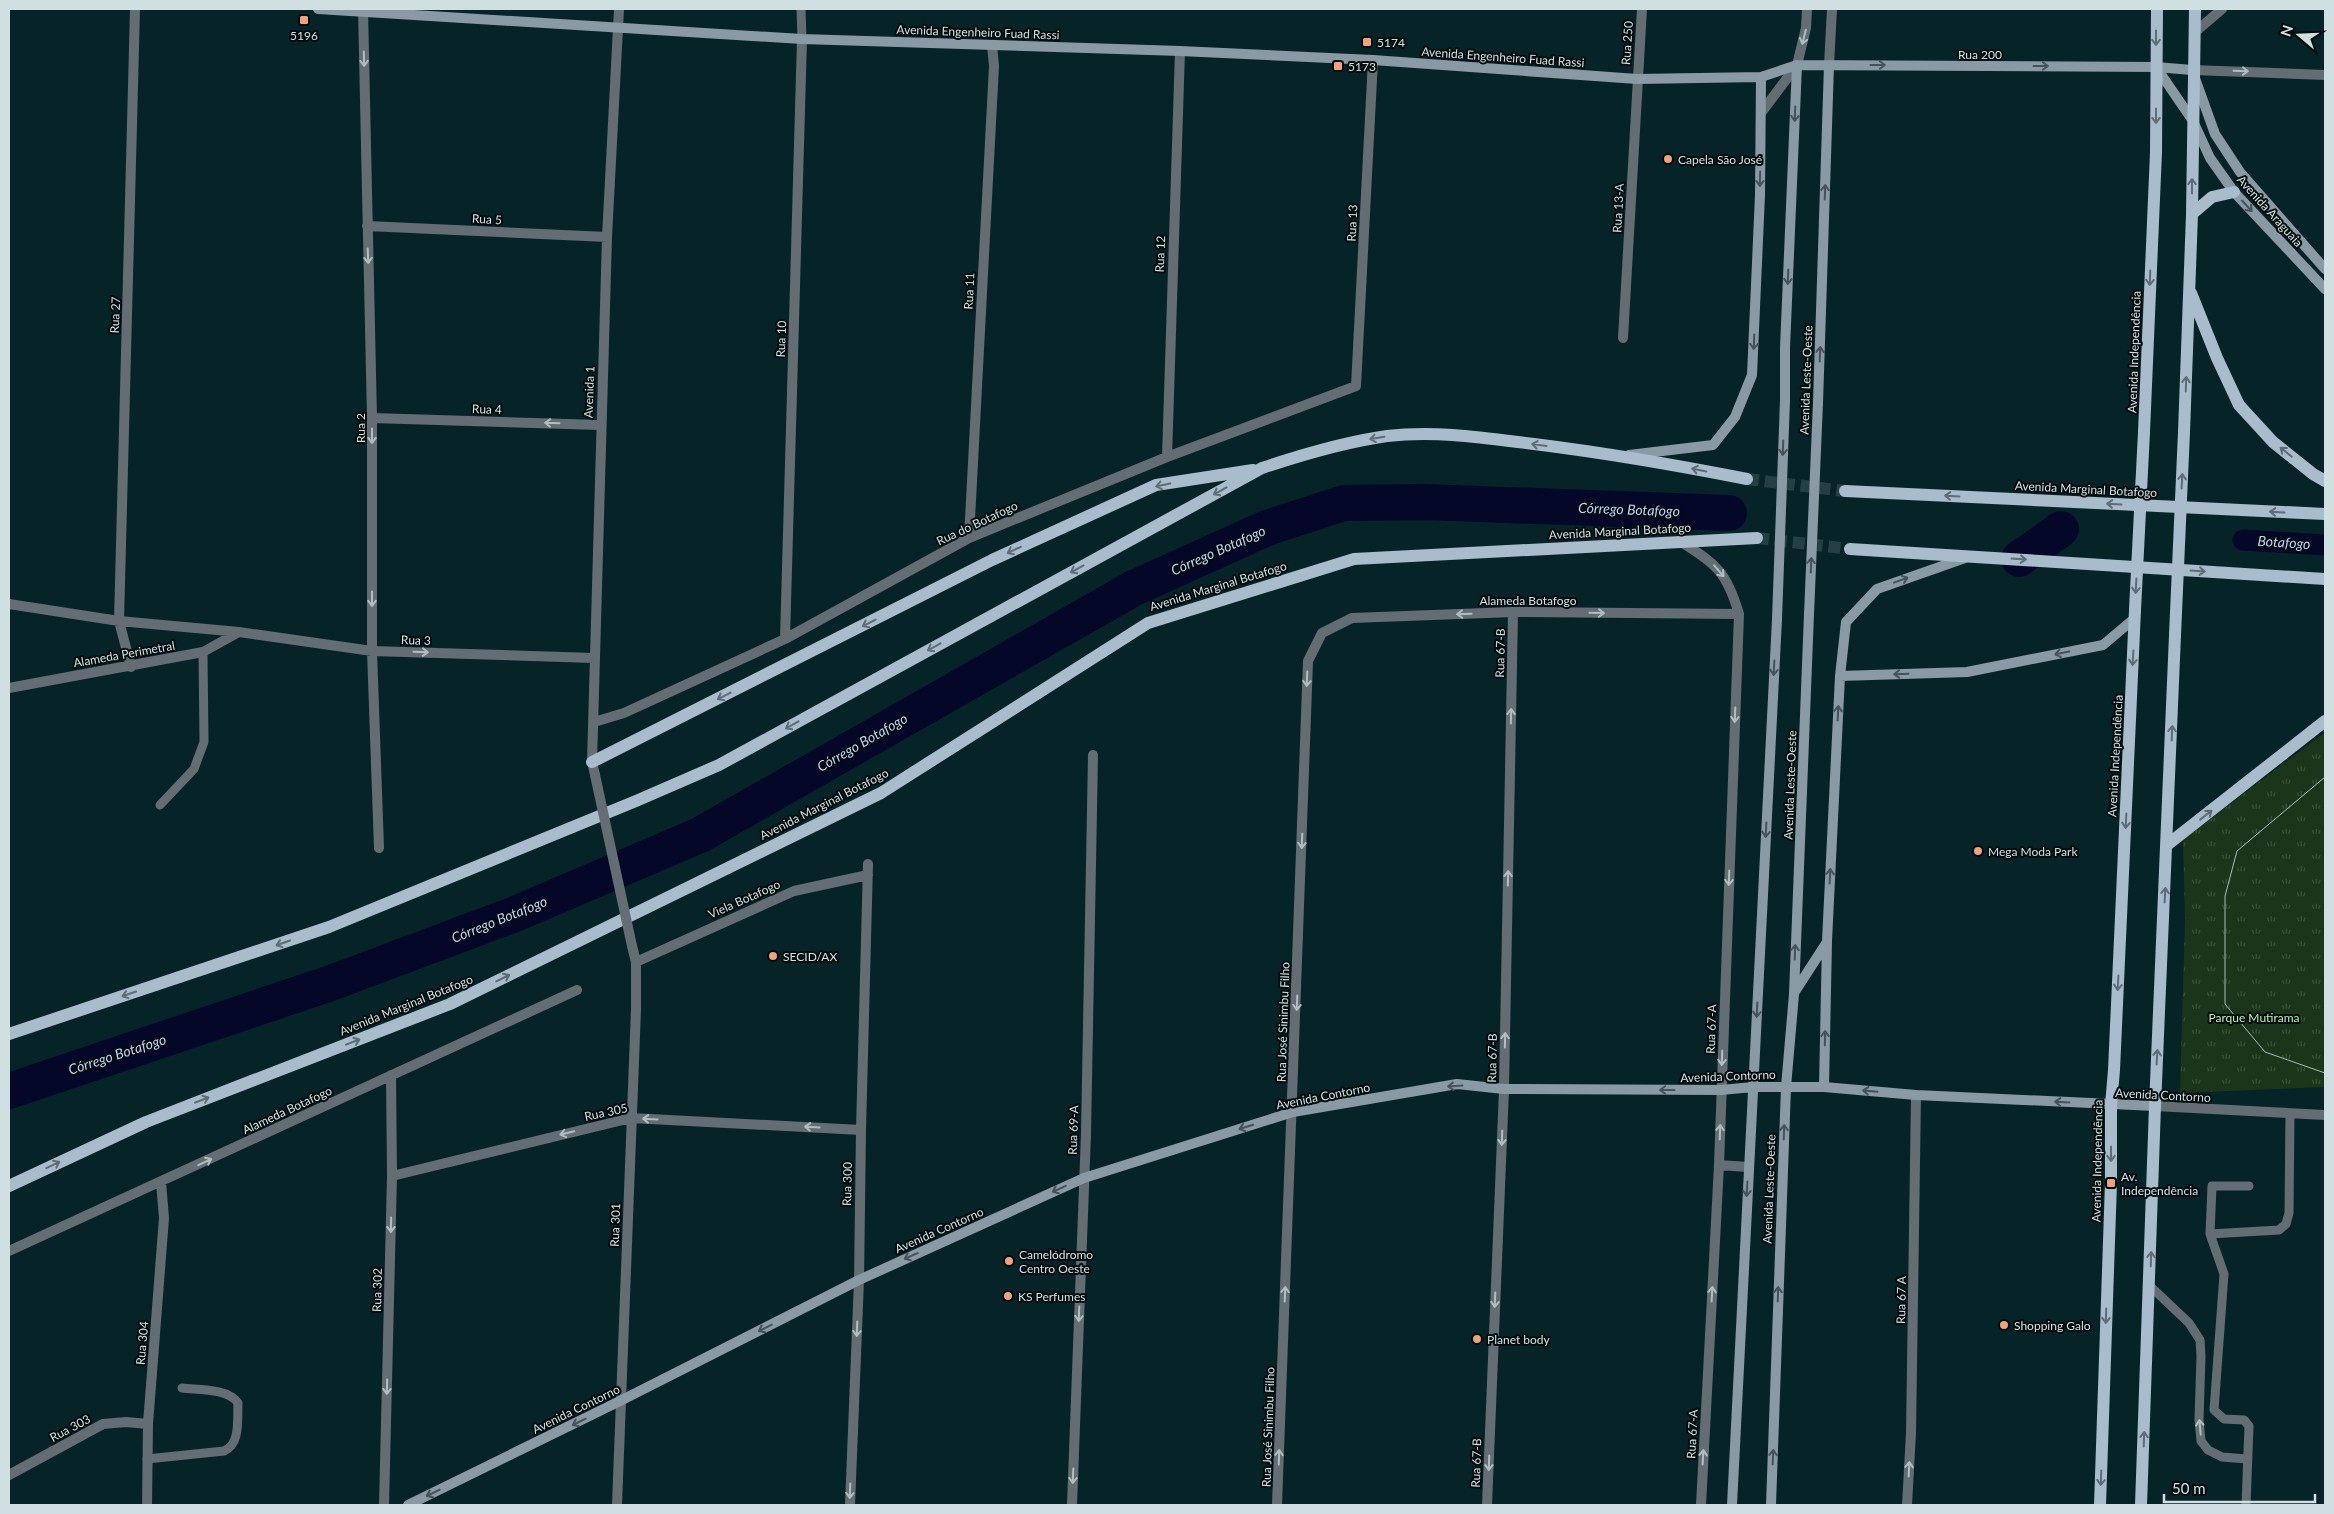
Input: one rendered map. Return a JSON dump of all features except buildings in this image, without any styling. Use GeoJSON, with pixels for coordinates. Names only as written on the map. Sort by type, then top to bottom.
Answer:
{"type":"FeatureCollection","features":[{"type":"Feature","properties":{"kind":"main road","name":"Avenida Engenheiro Fuad Rassi"},"geometry":{"type":"LineString","coordinates":[[318,9],[363,10],[802,39],[1373,60],[1637,78]]}},
{"type":"Feature","properties":{"kind":"main road","name":"Avenida Independência"},"geometry":{"type":"LineString","coordinates":[[2100,1505],[2111,1183],[2110,1105],[2114,1070],[2144,432],[2156,152],[2157,9]]}},
{"type":"Feature","properties":{"kind":"main road"},"geometry":{"type":"LineString","coordinates":[[2142,1505],[2155,1106],[2192,214],[2192,70],[2195,9]]}},
{"type":"Feature","properties":{"kind":"main road","name":"Rua 200"},"geometry":{"type":"LineString","coordinates":[[1637,78],[1762,77],[1797,66],[1829,65],[2156,67],[2192,70]]}},
{"type":"Feature","properties":{"kind":"main road","name":"Avenida Leste-Oeste"},"geometry":{"type":"LineString","coordinates":[[1771,1505],[1786,1087],[1794,994],[1818,403],[1829,65]]}},
{"type":"Feature","properties":{"kind":"main road","name":"Avenida Leste-Oeste"},"geometry":{"type":"LineString","coordinates":[[1732,1505],[1777,619],[1785,400],[1785,348],[1797,66]]}},
{"type":"Feature","properties":{"kind":"main road","name":"Avenida Araguaia"},"geometry":{"type":"LineString","coordinates":[[2156,67],[2193,121],[2210,158],[2234,192],[2325,288]]}},
{"type":"Feature","properties":{"kind":"main road","name":"Avenida Araguaia"},"geometry":{"type":"LineString","coordinates":[[2192,70],[2214,134],[2240,172],[2325,269]]}},
{"type":"Feature","properties":{"kind":"main road"},"geometry":{"type":"LineString","coordinates":[[1618,456],[1713,445],[1735,417],[1752,375],[1760,195],[1762,77]]}},
{"type":"Feature","properties":{"kind":"main road"},"geometry":{"type":"LineString","coordinates":[[2192,214],[2212,197],[2234,192]]}},
{"type":"Feature","properties":{"kind":"main road"},"geometry":{"type":"LineString","coordinates":[[2189,288],[2217,358],[2239,405],[2273,442],[2313,474],[2325,480]]}},
{"type":"Feature","properties":{"kind":"main road"},"geometry":{"type":"LineString","coordinates":[[593,769],[992,560],[1156,486],[1262,468],[1327,447],[1388,436],[1432,433],[1494,439],[1618,456],[1747,479]]}},
{"type":"Feature","properties":{"kind":"main road"},"geometry":{"type":"LineString","coordinates":[[9,1034],[329,927],[636,801],[719,764],[1262,468]]}},
{"type":"Feature","properties":{"kind":"main road","name":"Avenida Marginal Botafogo"},"geometry":{"type":"LineString","coordinates":[[1845,491],[2325,514]]}},
{"type":"Feature","properties":{"kind":"main road","name":"Avenida Marginal Botafogo"},"geometry":{"type":"LineString","coordinates":[[9,1186],[146,1122],[450,1004],[881,792],[1148,622],[1354,559],[1757,538]]}},
{"type":"Feature","properties":{"kind":"main road"},"geometry":{"type":"LineString","coordinates":[[1850,549],[2325,579]]}},
{"type":"Feature","properties":{"kind":"main road"},"geometry":{"type":"LineString","coordinates":[[1824,1087],[1827,941],[1840,676],[1846,622],[1877,589],[1970,556]]}},
{"type":"Feature","properties":{"kind":"main road"},"geometry":{"type":"LineString","coordinates":[[1840,676],[1967,672],[2094,647],[2103,645],[2135,614]]}},
{"type":"Feature","properties":{"kind":"main road"},"geometry":{"type":"LineString","coordinates":[[2167,845],[2325,722]]}},
{"type":"Feature","properties":{"kind":"main road"},"geometry":{"type":"LineString","coordinates":[[1794,994],[1827,941]]}},
{"type":"Feature","properties":{"kind":"main road","name":"Avenida Contorno"},"geometry":{"type":"LineString","coordinates":[[408,1505],[622,1400],[859,1280],[1084,1178],[1293,1112],[1457,1084],[1504,1089],[1721,1090],[1753,1087],[1824,1087],[1916,1095],[2155,1106]]}},
{"type":"Feature","properties":{"kind":"street","name":"Rua 27"},"geometry":{"type":"LineString","coordinates":[[131,666],[119,622],[135,9]]}},
{"type":"Feature","properties":{"kind":"street","name":"Avenida 1"},"geometry":{"type":"LineString","coordinates":[[620,9],[606,237],[594,658],[593,769],[632,946]]}},
{"type":"Feature","properties":{"kind":"street","name":"Rua 250"},"geometry":{"type":"LineString","coordinates":[[1637,78],[1642,9]]}},
{"type":"Feature","properties":{"kind":"street"},"geometry":{"type":"LineString","coordinates":[[1761,113],[1797,66],[1806,28],[1807,9]]}},
{"type":"Feature","properties":{"kind":"street"},"geometry":{"type":"LineString","coordinates":[[1829,65],[1832,9]]}},
{"type":"Feature","properties":{"kind":"street"},"geometry":{"type":"LineString","coordinates":[[2194,33],[2222,9]]}},
{"type":"Feature","properties":{"kind":"street","name":"Rua 2"},"geometry":{"type":"LineString","coordinates":[[363,10],[372,418],[372,651],[379,848]]}},
{"type":"Feature","properties":{"kind":"street","name":"Rua 10"},"geometry":{"type":"LineString","coordinates":[[784,639],[802,39]]}},
{"type":"Feature","properties":{"kind":"street","name":"Rua 11"},"geometry":{"type":"LineString","coordinates":[[969,538],[994,66],[992,45]]}},
{"type":"Feature","properties":{"kind":"street","name":"Rua 12"},"geometry":{"type":"LineString","coordinates":[[1167,456],[1180,52]]}},
{"type":"Feature","properties":{"kind":"street","name":"Rua 13"},"geometry":{"type":"LineString","coordinates":[[1356,386],[1373,60]]}},
{"type":"Feature","properties":{"kind":"street","name":"Rua 200"},"geometry":{"type":"LineString","coordinates":[[2192,70],[2325,74]]}},
{"type":"Feature","properties":{"kind":"street","name":"Rua 13-A"},"geometry":{"type":"LineString","coordinates":[[1624,338],[1637,78]]}},
{"type":"Feature","properties":{"kind":"street","name":"Rua 5"},"geometry":{"type":"LineString","coordinates":[[367,226],[606,237]]}},
{"type":"Feature","properties":{"kind":"street","name":"Rua do Botafogo"},"geometry":{"type":"LineString","coordinates":[[594,722],[624,713],[784,639],[969,538],[1167,456],[1356,386]]}},
{"type":"Feature","properties":{"kind":"street","name":"Rua 4"},"geometry":{"type":"LineString","coordinates":[[372,418],[600,424]]}},
{"type":"Feature","properties":{"kind":"street","name":"Rua 67-A"},"geometry":{"type":"LineString","coordinates":[[1681,542],[1706,557],[1722,573],[1732,590],[1738,614],[1719,1165],[1701,1505]]}},
{"type":"Feature","properties":{"kind":"street","name":"Rua 3"},"geometry":{"type":"LineString","coordinates":[[9,604],[119,622],[239,632],[372,651],[594,658]]}},
{"type":"Feature","properties":{"kind":"street","name":"Alameda Botafogo"},"geometry":{"type":"LineString","coordinates":[[1322,633],[1352,618],[1513,612],[1738,614]]}},
{"type":"Feature","properties":{"kind":"street","name":"Rua 67-B"},"geometry":{"type":"LineString","coordinates":[[1487,1505],[1504,1089],[1513,612]]}},
{"type":"Feature","properties":{"kind":"street","name":"Alameda Perimetral"},"geometry":{"type":"LineString","coordinates":[[9,688],[203,652],[239,632]]}},
{"type":"Feature","properties":{"kind":"street","name":"Rua José Sinimbu Filho"},"geometry":{"type":"LineString","coordinates":[[1277,1505],[1293,1112],[1308,661],[1322,633]]}},
{"type":"Feature","properties":{"kind":"street","name":"Rua 69-A"},"geometry":{"type":"LineString","coordinates":[[1072,1505],[1084,1178],[1093,755]]}},
{"type":"Feature","properties":{"kind":"street","name":"Rua 300"},"geometry":{"type":"LineString","coordinates":[[850,1505],[859,1280],[860,1130],[868,864]]}},
{"type":"Feature","properties":{"kind":"street","name":"Viela Botafogo"},"geometry":{"type":"LineString","coordinates":[[636,962],[794,891],[868,875]]}},
{"type":"Feature","properties":{"kind":"street","name":"Rua 301"},"geometry":{"type":"LineString","coordinates":[[617,1505],[636,962],[632,946]]}},
{"type":"Feature","properties":{"kind":"street","name":"Alameda Botafogo"},"geometry":{"type":"LineString","coordinates":[[9,1252],[577,990]]}},
{"type":"Feature","properties":{"kind":"street","name":"Rua 302"},"geometry":{"type":"LineString","coordinates":[[384,1505],[392,1176],[391,1075]]}},
{"type":"Feature","properties":{"kind":"street","name":"Rua 67 A"},"geometry":{"type":"LineString","coordinates":[[1907,1505],[1911,1433],[1916,1095]]}},
{"type":"Feature","properties":{"kind":"street","name":"Avenida Contorno"},"geometry":{"type":"LineString","coordinates":[[2155,1106],[2325,1115]]}},
{"type":"Feature","properties":{"kind":"street","name":"Rua 305"},"geometry":{"type":"LineString","coordinates":[[392,1176],[631,1118],[860,1130]]}},
{"type":"Feature","properties":{"kind":"street"},"geometry":{"type":"LineString","coordinates":[[1719,1165],[1748,1167]]}},
{"type":"Feature","properties":{"kind":"street","name":"Rua 304"},"geometry":{"type":"LineString","coordinates":[[147,1505],[148,1424],[164,1218],[161,1182]]}},
{"type":"Feature","properties":{"kind":"street","name":"Rua 303"},"geometry":{"type":"LineString","coordinates":[[9,1475],[103,1424],[126,1422],[148,1424]]}},
{"type":"Feature","properties":{"kind":"lane"},"geometry":{"type":"LineString","coordinates":[[800,9],[802,39]]}},
{"type":"Feature","properties":{"kind":"lane"},"geometry":{"type":"LineString","coordinates":[[160,805],[194,769],[204,742],[203,652]]}},
{"type":"Feature","properties":{"kind":"lane"},"geometry":{"type":"LineString","coordinates":[[2210,1234],[2279,1230],[2286,1224],[2289,1212],[2290,1114]]}},
{"type":"Feature","properties":{"kind":"lane"},"geometry":{"type":"LineString","coordinates":[[2246,1505],[2249,1426],[2247,1422],[2224,1419],[2214,1410],[2224,1274],[2210,1234],[2212,1186],[2249,1186]]}},
{"type":"Feature","properties":{"kind":"lane"},"geometry":{"type":"LineString","coordinates":[[2150,1286],[2189,1323],[2200,1340],[2199,1420],[2201,1441],[2208,1450],[2222,1457],[2247,1459]]}},
{"type":"Feature","properties":{"kind":"lane"},"geometry":{"type":"LineString","coordinates":[[147,1459],[224,1451],[232,1448],[236,1440],[238,1403],[235,1399],[228,1394],[182,1388]]}},
{"type":"Feature","properties":{"kind":"green space","name":"Parque Mutirama"},"geometry":{"type":"Polygon","coordinates":[[[2325,732],[2325,1087],[2180,1093],[2185,920],[2183,840],[2325,732]]]}},
{"type":"Feature","properties":{"kind":"waterway","name":"Córrego Botafogo"},"geometry":{"type":"LineString","coordinates":[[9,1091],[331,983],[515,914],[700,835],[1134,588],[1267,528],[1344,503],[1424,502],[1729,513]]}},
{"type":"Feature","properties":{"kind":"waterway"},"geometry":{"type":"LineString","coordinates":[[2019,559],[2061,529]]}},
{"type":"Feature","properties":{"kind":"waterway","name":"Botafogo"},"geometry":{"type":"LineString","coordinates":[[2243,540],[2325,545]]}},
{"type":"Feature","properties":{"kind":"tunnel"},"geometry":{"type":"LineString","coordinates":[[1747,479],[1845,491]]}},
{"type":"Feature","properties":{"kind":"tunnel"},"geometry":{"type":"LineString","coordinates":[[1757,538],[1850,549]]}},
{"type":"Feature","properties":{"kind":"tram line"},"geometry":{"type":"LineString","coordinates":[[2325,777],[2237,851],[2225,896],[2225,1004],[2265,1052],[2325,1073]]}},
{"type":"Feature","properties":{"kind":"place","name":"5196"},"geometry":{"type":"Point","coordinates":[304,20]}},
{"type":"Feature","properties":{"kind":"place","name":"5174"},"geometry":{"type":"Point","coordinates":[1367,42]}},
{"type":"Feature","properties":{"kind":"place","name":"5173"},"geometry":{"type":"Point","coordinates":[1338,66]}},
{"type":"Feature","properties":{"kind":"place","name":"Capela São José"},"geometry":{"type":"Point","coordinates":[1668,159]}},
{"type":"Feature","properties":{"kind":"place","name":"Mega Moda Park"},"geometry":{"type":"Point","coordinates":[1978,851]}},
{"type":"Feature","properties":{"kind":"place","name":"SECID/AX"},"geometry":{"type":"Point","coordinates":[773,956]}},
{"type":"Feature","properties":{"kind":"place","name":"Av. Independência"},"geometry":{"type":"Point","coordinates":[2111,1183]}},
{"type":"Feature","properties":{"kind":"place","name":"Camelódromo Centro Oeste"},"geometry":{"type":"Point","coordinates":[1009,1261]}},
{"type":"Feature","properties":{"kind":"place","name":"KS Perfumes"},"geometry":{"type":"Point","coordinates":[1008,1296]}},
{"type":"Feature","properties":{"kind":"place","name":"Shopping Galo"},"geometry":{"type":"Point","coordinates":[2004,1325]}},
{"type":"Feature","properties":{"kind":"place","name":"Planet body"},"geometry":{"type":"Point","coordinates":[1477,1339]}}]}
